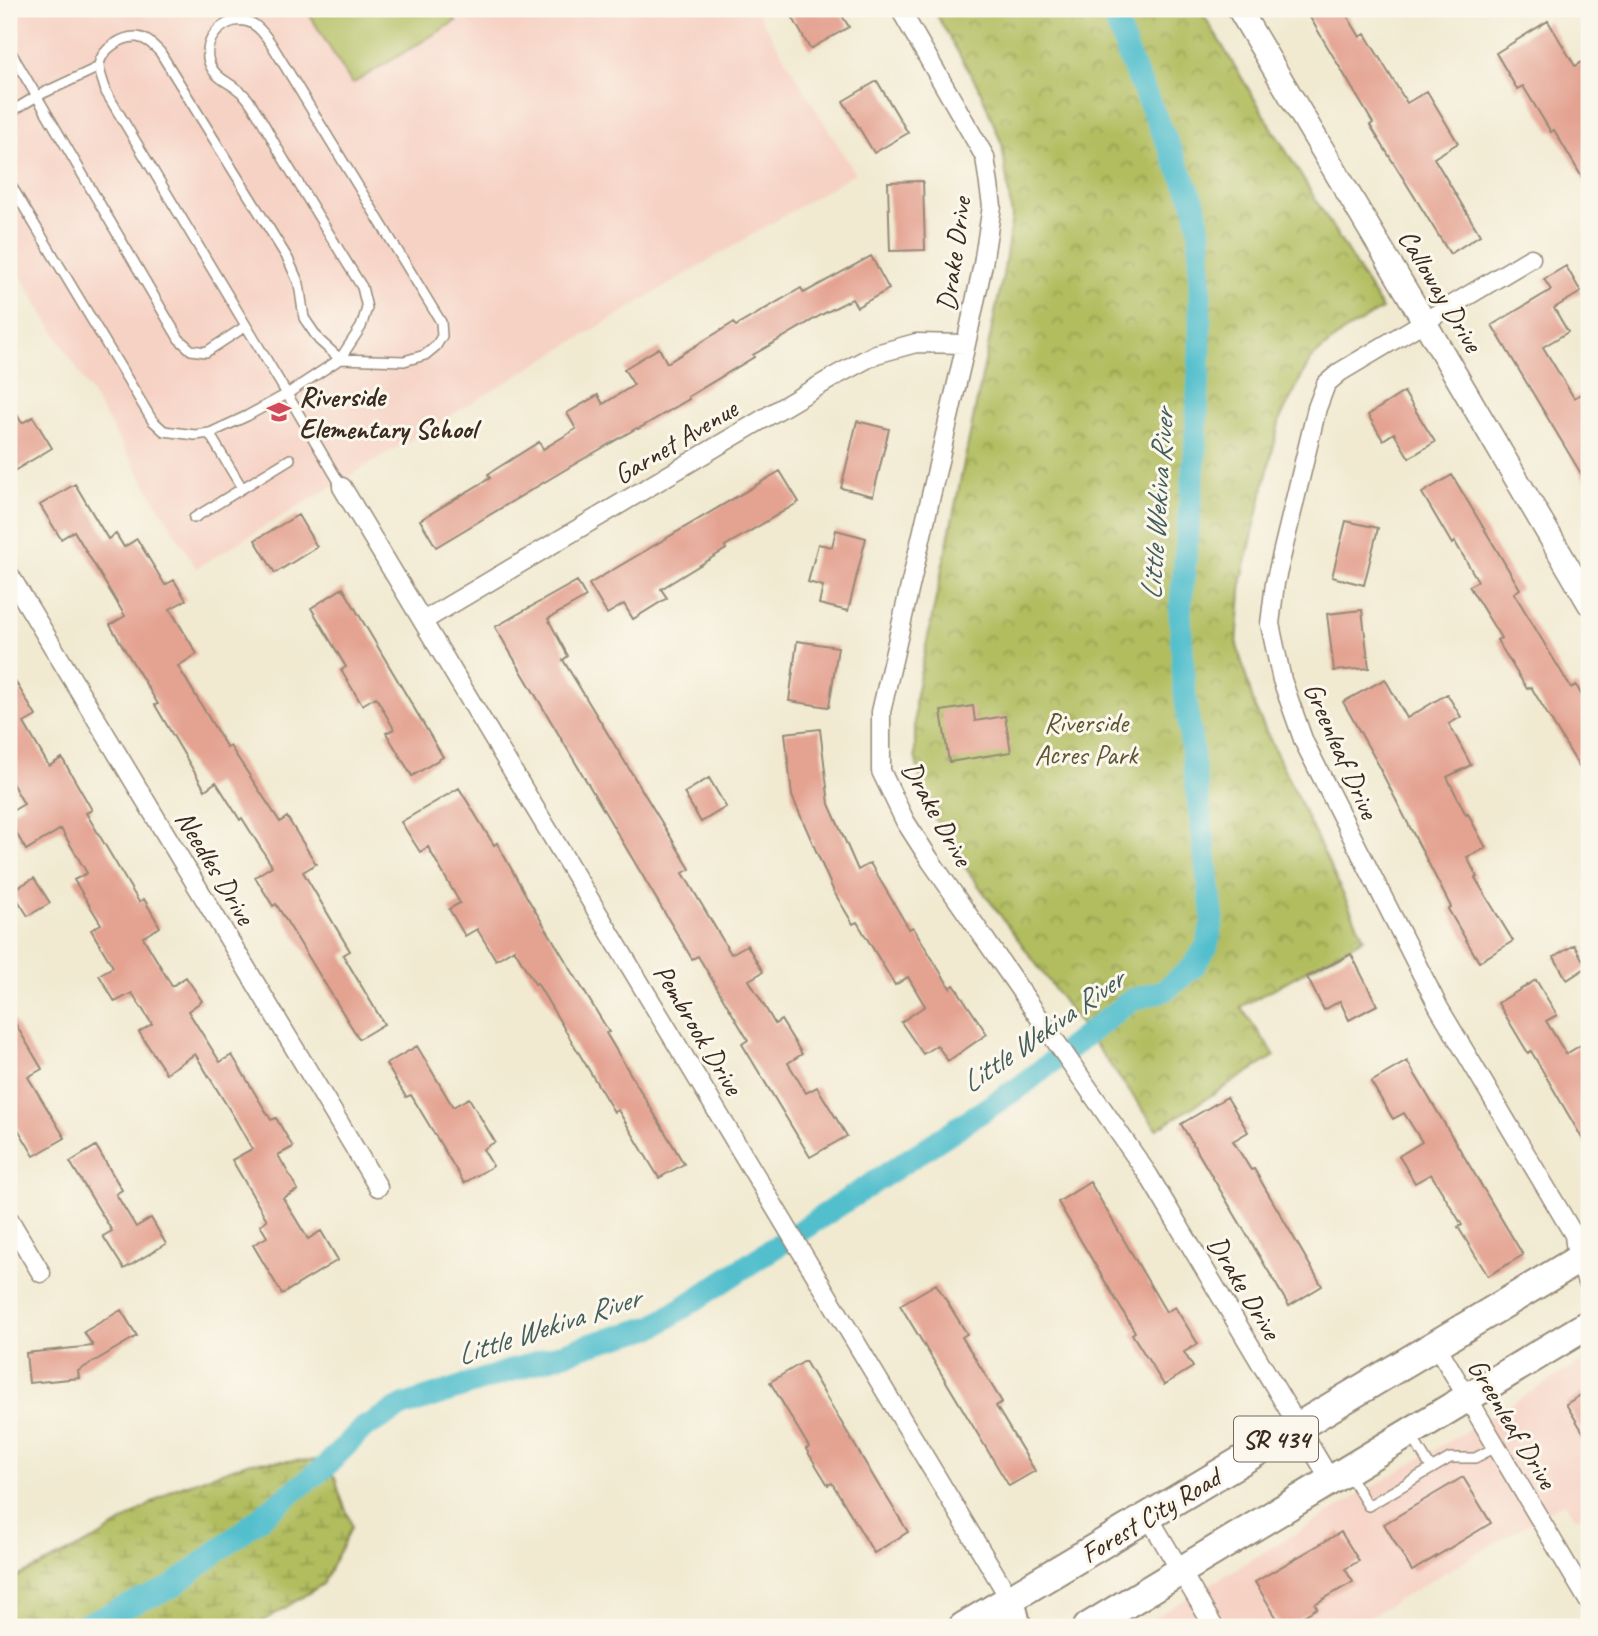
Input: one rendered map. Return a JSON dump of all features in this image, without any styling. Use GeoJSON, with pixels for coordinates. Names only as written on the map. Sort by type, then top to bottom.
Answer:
{"type":"FeatureCollection","features":[{"type":"Feature","properties":{"kind":"main road","name":"Forest City Road"},"geometry":{"type":"LineString","coordinates":[[963,1627],[1435,1343],[1585,1266]]}},
{"type":"Feature","properties":{"kind":"main road","name":"SR 434"},"geometry":{"type":"LineString","coordinates":[[1088,1627],[1589,1324]]}},
{"type":"Feature","properties":{"kind":"main road"},"geometry":{"type":"LineString","coordinates":[[1010,1599],[1015,1627]]}},
{"type":"Feature","properties":{"kind":"street","name":"Drake Drive"},"geometry":{"type":"LineString","coordinates":[[900,9],[985,157],[992,206],[966,344],[881,712],[881,771],[905,821],[930,860],[1149,1176],[1298,1426],[1339,1476]]}},
{"type":"Feature","properties":{"kind":"street","name":"Calloway Drive"},"geometry":{"type":"LineString","coordinates":[[1239,9],[1589,603]]}},
{"type":"Feature","properties":{"kind":"street","name":"Greenleaf Drive"},"geometry":{"type":"LineString","coordinates":[[1531,258],[1340,372],[1326,384],[1317,408],[1275,583],[1270,624],[1282,680],[1304,742],[1439,1009],[1574,1235],[1585,1266]]}},
{"type":"Feature","properties":{"kind":"street","name":"Garnet Avenue"},"geometry":{"type":"LineString","coordinates":[[423,621],[876,354],[916,343],[966,344]]}},
{"type":"Feature","properties":{"kind":"street","name":"Pembrook Drive"},"geometry":{"type":"LineString","coordinates":[[342,487],[1010,1599]]}},
{"type":"Feature","properties":{"kind":"street","name":"Needles Drive"},"geometry":{"type":"LineString","coordinates":[[9,574],[378,1187]]}},
{"type":"Feature","properties":{"kind":"street"},"geometry":{"type":"LineString","coordinates":[[9,1219],[41,1273]]}},
{"type":"Feature","properties":{"kind":"street","name":"Greenleaf Drive"},"geometry":{"type":"LineString","coordinates":[[1435,1343],[1589,1602]]}},
{"type":"Feature","properties":{"kind":"street"},"geometry":{"type":"LineString","coordinates":[[1148,1516],[1214,1627]]}},
{"type":"Feature","properties":{"kind":"lane"},"geometry":{"type":"LineString","coordinates":[[9,182],[152,420],[164,431],[195,435],[209,433],[287,394],[340,359],[361,327],[367,308],[362,287],[245,96],[214,73],[208,60],[207,47],[220,28],[228,23],[244,20],[257,26],[272,45],[441,322],[442,336],[436,346],[425,355],[404,361],[340,359],[319,340],[304,318],[299,284],[288,259],[160,52],[150,42],[138,37],[122,39],[110,47],[101,58],[99,67],[106,92],[287,394],[342,487]]}},
{"type":"Feature","properties":{"kind":"lane"},"geometry":{"type":"LineString","coordinates":[[9,49],[179,339],[191,350],[206,352],[246,326]]}},
{"type":"Feature","properties":{"kind":"lane"},"geometry":{"type":"LineString","coordinates":[[9,113],[37,96],[99,67]]}},
{"type":"Feature","properties":{"kind":"lane"},"geometry":{"type":"LineString","coordinates":[[209,433],[242,488]]}},
{"type":"Feature","properties":{"kind":"lane"},"geometry":{"type":"LineString","coordinates":[[194,518],[290,458]]}},
{"type":"Feature","properties":{"kind":"lane"},"geometry":{"type":"LineString","coordinates":[[1410,1433],[1431,1468]]}},
{"type":"Feature","properties":{"kind":"lane"},"geometry":{"type":"LineString","coordinates":[[1339,1476],[1368,1506],[1450,1458],[1475,1458],[1496,1447]]}},
{"type":"Feature","properties":{"kind":"shaded area","name":"Riverside Elementary School"},"geometry":{"type":"Polygon","coordinates":[[[9,9],[755,9],[855,173],[196,568],[9,256],[9,9]]]}},
{"type":"Feature","properties":{"kind":"shaded area"},"geometry":{"type":"Polygon","coordinates":[[[1589,1357],[1589,1510],[1575,1519],[1565,1502],[1352,1627],[1139,1627],[1589,1357]]]}},
{"type":"Feature","properties":{"kind":"green space"},"geometry":{"type":"Polygon","coordinates":[[[306,9],[449,9],[456,21],[352,84],[306,9]]]}},
{"type":"Feature","properties":{"kind":"green space","name":"Riverside Acres Park"},"geometry":{"type":"Polygon","coordinates":[[[933,9],[1200,9],[1382,309],[1342,333],[1311,359],[1280,419],[1242,579],[1237,645],[1255,708],[1364,938],[1241,1007],[1275,1056],[1157,1129],[954,852],[925,800],[915,756],[915,699],[1003,275],[1012,217],[1002,144],[980,90],[933,9]]]}},
{"type":"Feature","properties":{"kind":"green space"},"geometry":{"type":"Polygon","coordinates":[[[320,1460],[336,1479],[352,1526],[323,1584],[254,1627],[9,1627],[9,1581],[96,1539],[174,1489],[250,1462],[320,1460]]]}},
{"type":"Feature","properties":{"kind":"building"},"geometry":{"type":"Polygon","coordinates":[[[788,9],[838,9],[849,27],[810,49],[788,9]]]}},
{"type":"Feature","properties":{"kind":"building"},"geometry":{"type":"Polygon","coordinates":[[[1305,9],[1343,9],[1360,37],[1365,34],[1407,103],[1427,91],[1458,143],[1434,158],[1480,235],[1450,254],[1370,125],[1373,123],[1305,9]]]}},
{"type":"Feature","properties":{"kind":"building"},"geometry":{"type":"Polygon","coordinates":[[[1548,21],[1575,66],[1589,58],[1589,189],[1554,130],[1551,132],[1523,86],[1517,89],[1496,53],[1548,21]]]}},
{"type":"Feature","properties":{"kind":"building"},"geometry":{"type":"Polygon","coordinates":[[[877,81],[908,133],[874,153],[843,101],[877,81]]]}},
{"type":"Feature","properties":{"kind":"building"},"geometry":{"type":"Polygon","coordinates":[[[923,181],[925,250],[890,251],[888,182],[923,181]]]}},
{"type":"Feature","properties":{"kind":"building"},"geometry":{"type":"Polygon","coordinates":[[[871,256],[889,289],[857,307],[852,299],[823,314],[753,355],[754,357],[688,397],[689,399],[436,547],[420,520],[490,478],[488,474],[539,442],[543,449],[576,429],[567,413],[598,395],[603,404],[634,385],[624,369],[659,348],[667,363],[733,323],[736,326],[801,288],[804,293],[871,256]]]}},
{"type":"Feature","properties":{"kind":"building"},"geometry":{"type":"Polygon","coordinates":[[[1566,266],[1581,292],[1554,308],[1568,332],[1543,347],[1574,398],[1589,389],[1589,487],[1492,325],[1551,290],[1544,279],[1566,266]]]}},
{"type":"Feature","properties":{"kind":"building"},"geometry":{"type":"Polygon","coordinates":[[[1404,392],[1435,442],[1409,458],[1394,433],[1383,440],[1368,415],[1404,392]]]}},
{"type":"Feature","properties":{"kind":"building"},"geometry":{"type":"Polygon","coordinates":[[[9,402],[22,423],[33,417],[52,448],[9,474],[9,402]]]}},
{"type":"Feature","properties":{"kind":"building"},"geometry":{"type":"Polygon","coordinates":[[[857,421],[889,429],[873,496],[841,488],[857,421]]]}},
{"type":"Feature","properties":{"kind":"building"},"geometry":{"type":"Polygon","coordinates":[[[780,471],[799,502],[725,546],[726,549],[661,589],[667,598],[633,619],[624,604],[607,614],[589,584],[780,471]]]}},
{"type":"Feature","properties":{"kind":"building"},"geometry":{"type":"Polygon","coordinates":[[[1452,475],[1520,589],[1514,593],[1571,688],[1576,685],[1589,708],[1589,783],[1531,687],[1527,689],[1497,640],[1501,638],[1469,586],[1478,581],[1422,493],[1452,475]]]}},
{"type":"Feature","properties":{"kind":"building"},"geometry":{"type":"Polygon","coordinates":[[[75,484],[108,539],[116,534],[124,547],[137,539],[165,585],[174,580],[186,600],[170,609],[197,654],[178,666],[227,748],[230,746],[280,822],[287,817],[316,864],[303,872],[350,951],[343,955],[384,1024],[359,1039],[276,904],[273,906],[255,877],[272,866],[216,782],[205,790],[155,705],[158,704],[110,625],[125,616],[74,531],[61,539],[40,505],[75,484]]]}},
{"type":"Feature","properties":{"kind":"building"},"geometry":{"type":"Polygon","coordinates":[[[298,515],[317,547],[275,573],[255,540],[298,515]]]}},
{"type":"Feature","properties":{"kind":"building"},"geometry":{"type":"Polygon","coordinates":[[[1346,521],[1378,528],[1364,585],[1332,577],[1346,521]]]}},
{"type":"Feature","properties":{"kind":"building"},"geometry":{"type":"Polygon","coordinates":[[[836,530],[866,538],[848,611],[819,604],[823,586],[808,582],[818,544],[832,547],[836,530]]]}},
{"type":"Feature","properties":{"kind":"building"},"geometry":{"type":"Polygon","coordinates":[[[577,581],[586,597],[548,619],[568,656],[563,660],[690,869],[683,873],[731,954],[747,945],[763,972],[749,980],[775,1024],[781,1020],[802,1054],[788,1063],[806,1093],[817,1087],[847,1136],[810,1157],[742,1044],[748,1040],[698,956],[692,959],[495,627],[577,581]]]}},
{"type":"Feature","properties":{"kind":"building"},"geometry":{"type":"Polygon","coordinates":[[[343,588],[443,757],[412,776],[386,733],[394,729],[376,697],[362,705],[341,670],[346,667],[311,608],[343,588]]]}},
{"type":"Feature","properties":{"kind":"building"},"geometry":{"type":"Polygon","coordinates":[[[1362,610],[1369,668],[1334,671],[1327,614],[1362,610]]]}},
{"type":"Feature","properties":{"kind":"building"},"geometry":{"type":"Polygon","coordinates":[[[797,641],[838,647],[829,707],[789,701],[797,641]]]}},
{"type":"Feature","properties":{"kind":"building"},"geometry":{"type":"Polygon","coordinates":[[[9,671],[36,716],[24,723],[49,766],[62,758],[92,810],[86,813],[139,902],[144,899],[160,927],[143,937],[172,986],[186,977],[202,1001],[188,1011],[220,1062],[232,1055],[271,1120],[276,1118],[293,1147],[278,1155],[298,1190],[283,1198],[308,1239],[321,1231],[338,1260],[282,1294],[253,1245],[267,1237],[260,1225],[267,1220],[232,1160],[252,1149],[234,1117],[195,1054],[166,1073],[139,1032],[152,1024],[132,993],[115,1002],[99,975],[113,967],[91,930],[101,924],[74,880],[87,873],[61,829],[26,850],[9,820],[9,813],[24,804],[9,778],[9,671]]]}},
{"type":"Feature","properties":{"kind":"building"},"geometry":{"type":"Polygon","coordinates":[[[1385,679],[1407,718],[1447,694],[1461,717],[1449,724],[1471,765],[1447,777],[1486,848],[1467,857],[1477,877],[1475,878],[1513,941],[1479,962],[1448,909],[1451,907],[1382,771],[1343,702],[1385,679]]]}},
{"type":"Feature","properties":{"kind":"building"},"geometry":{"type":"Polygon","coordinates":[[[973,706],[975,721],[1005,716],[1011,752],[949,762],[941,711],[973,706]]]}},
{"type":"Feature","properties":{"kind":"building"},"geometry":{"type":"Polygon","coordinates":[[[820,729],[829,804],[858,870],[870,863],[909,929],[913,927],[950,988],[954,985],[987,1034],[948,1061],[937,1045],[923,1054],[901,1022],[925,1006],[908,977],[895,985],[857,922],[853,924],[834,892],[792,796],[785,733],[820,729]]]}},
{"type":"Feature","properties":{"kind":"building"},"geometry":{"type":"Polygon","coordinates":[[[709,778],[726,807],[701,822],[684,793],[709,778]]]}},
{"type":"Feature","properties":{"kind":"building"},"geometry":{"type":"Polygon","coordinates":[[[459,788],[494,845],[497,843],[684,1164],[659,1178],[618,1110],[614,1112],[514,949],[496,960],[477,929],[465,936],[449,909],[460,903],[428,847],[420,852],[401,822],[459,788]]]}},
{"type":"Feature","properties":{"kind":"building"},"geometry":{"type":"Polygon","coordinates":[[[34,878],[50,903],[28,916],[12,891],[34,878]]]}},
{"type":"Feature","properties":{"kind":"building"},"geometry":{"type":"Polygon","coordinates":[[[1574,945],[1587,967],[1567,980],[1554,957],[1574,945]]]}},
{"type":"Feature","properties":{"kind":"building"},"geometry":{"type":"Polygon","coordinates":[[[1351,954],[1377,1005],[1349,1020],[1340,1001],[1324,1010],[1307,977],[1351,954]]]}},
{"type":"Feature","properties":{"kind":"building"},"geometry":{"type":"Polygon","coordinates":[[[1536,980],[1557,1015],[1546,1021],[1566,1054],[1589,1040],[1589,1150],[1531,1051],[1528,1053],[1498,1003],[1536,980]]]}},
{"type":"Feature","properties":{"kind":"building"},"geometry":{"type":"Polygon","coordinates":[[[9,1013],[42,1069],[28,1077],[65,1138],[34,1156],[9,1114],[9,1013]]]}},
{"type":"Feature","properties":{"kind":"building"},"geometry":{"type":"Polygon","coordinates":[[[417,1046],[453,1107],[469,1098],[495,1142],[483,1149],[493,1166],[464,1183],[411,1095],[406,1097],[386,1064],[417,1046]]]}},
{"type":"Feature","properties":{"kind":"building"},"geometry":{"type":"Polygon","coordinates":[[[1407,1061],[1523,1255],[1488,1276],[1458,1227],[1462,1225],[1431,1174],[1415,1183],[1399,1156],[1422,1142],[1404,1113],[1393,1119],[1371,1082],[1407,1061]]]}},
{"type":"Feature","properties":{"kind":"building"},"geometry":{"type":"Polygon","coordinates":[[[1227,1097],[1248,1132],[1233,1141],[1251,1170],[1254,1169],[1322,1286],[1289,1306],[1181,1124],[1227,1097]]]}},
{"type":"Feature","properties":{"kind":"building"},"geometry":{"type":"Polygon","coordinates":[[[96,1146],[122,1190],[116,1194],[136,1227],[151,1218],[166,1244],[124,1269],[103,1236],[112,1231],[70,1162],[96,1146]]]}},
{"type":"Feature","properties":{"kind":"building"},"geometry":{"type":"Polygon","coordinates":[[[1090,1182],[1166,1312],[1175,1307],[1198,1344],[1184,1352],[1193,1367],[1164,1385],[1132,1334],[1135,1332],[1058,1202],[1090,1182]]]}},
{"type":"Feature","properties":{"kind":"building"},"geometry":{"type":"Polygon","coordinates":[[[936,1284],[967,1334],[962,1337],[1002,1402],[996,1406],[1035,1471],[1009,1486],[900,1305],[936,1284]]]}},
{"type":"Feature","properties":{"kind":"building"},"geometry":{"type":"Polygon","coordinates":[[[121,1310],[137,1336],[78,1371],[79,1378],[29,1383],[26,1353],[93,1346],[84,1332],[121,1310]]]}},
{"type":"Feature","properties":{"kind":"building"},"geometry":{"type":"Polygon","coordinates":[[[805,1361],[908,1532],[874,1553],[832,1483],[828,1485],[806,1449],[809,1447],[770,1382],[805,1361]]]}},
{"type":"Feature","properties":{"kind":"building"},"geometry":{"type":"Polygon","coordinates":[[[1589,1390],[1589,1442],[1566,1404],[1589,1390]]]}},
{"type":"Feature","properties":{"kind":"building"},"geometry":{"type":"Polygon","coordinates":[[[1463,1477],[1491,1523],[1412,1571],[1384,1524],[1463,1477]]]}},
{"type":"Feature","properties":{"kind":"building"},"geometry":{"type":"Polygon","coordinates":[[[1341,1532],[1359,1561],[1345,1569],[1353,1582],[1315,1604],[1317,1608],[1282,1627],[1255,1582],[1341,1532]]]}},
{"type":"Feature","properties":{"kind":"waterway","name":"Little Wekiva River"},"geometry":{"type":"LineString","coordinates":[[79,1627],[172,1587],[326,1466],[363,1428],[403,1406],[655,1326],[1021,1086],[1131,1000],[1165,990],[1193,967],[1207,946],[1213,919],[1184,685],[1180,612],[1195,455],[1200,351],[1200,234],[1194,202],[1130,60],[1112,9]]}},
{"type":"Feature","properties":{"kind":"place","name":"Riverside Elementary School"},"geometry":{"type":"Point","coordinates":[279,412]}}]}
